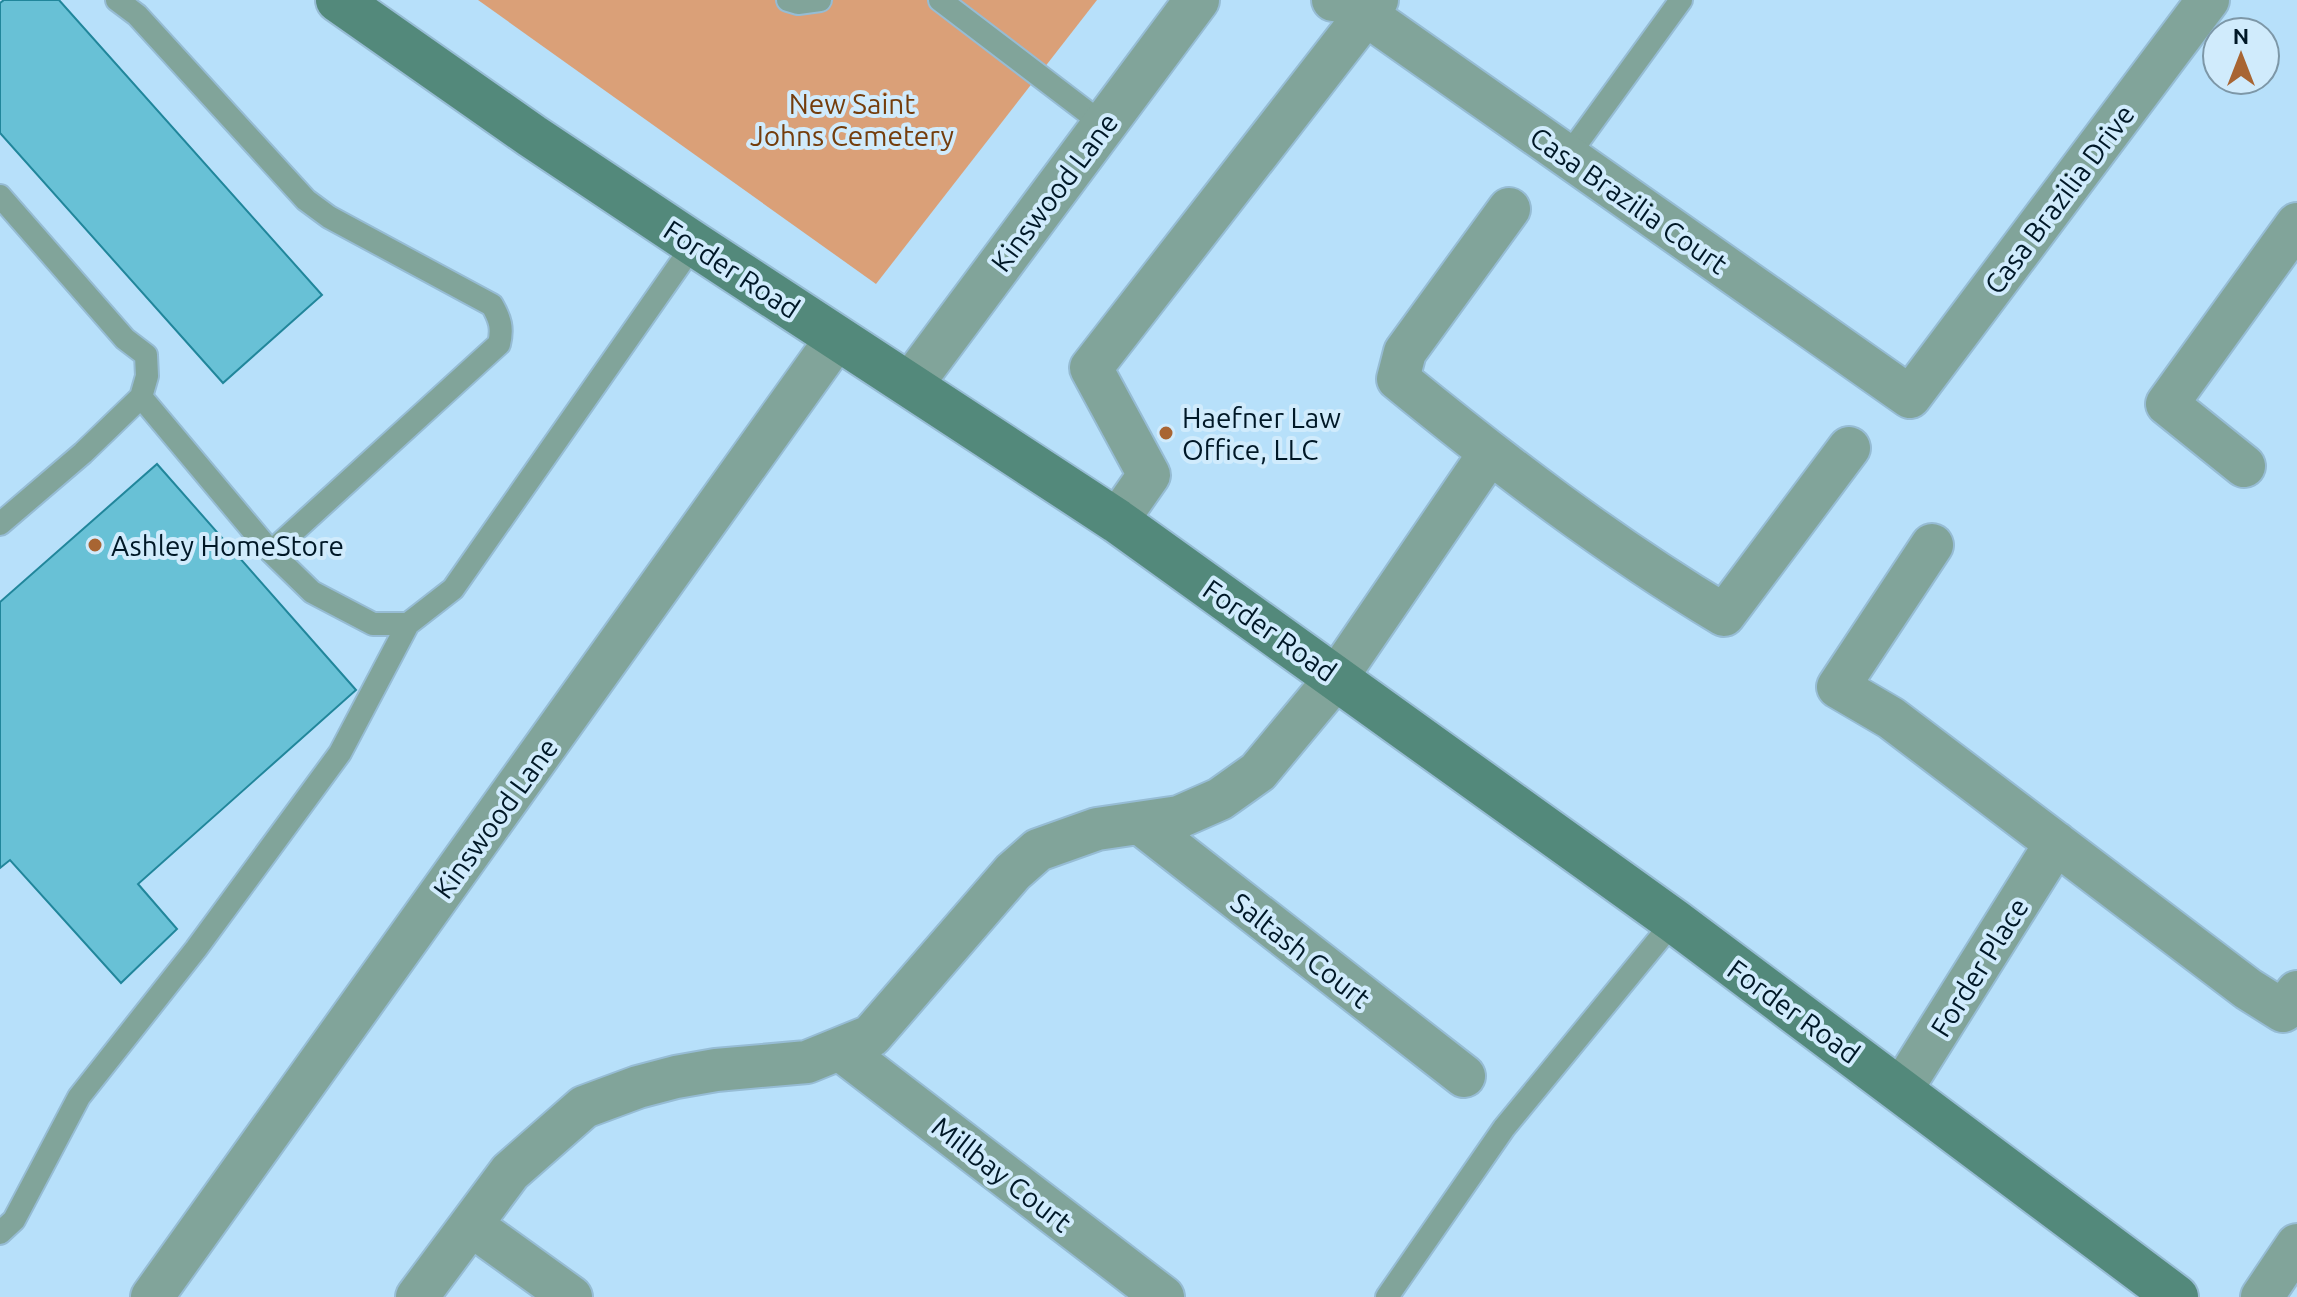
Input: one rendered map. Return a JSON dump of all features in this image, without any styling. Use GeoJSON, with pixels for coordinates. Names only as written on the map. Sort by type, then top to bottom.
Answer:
{"type":"FeatureCollection","features":[{"type":"Feature","properties":{"kind":"main road","name":"Forder Road"},"geometry":{"type":"LineString","coordinates":[[338,0],[694,244],[1117,521],[1674,921],[2176,1297]]}},
{"type":"Feature","properties":{"kind":"street","name":"Kinswood Lane"},"geometry":{"type":"LineString","coordinates":[[911,384],[1197,0]]}},
{"type":"Feature","properties":{"kind":"street","name":"Casa Brazilia Drive"},"geometry":{"type":"LineString","coordinates":[[1910,397],[2208,0]]}},
{"type":"Feature","properties":{"kind":"street","name":"Casa Brazilia Court"},"geometry":{"type":"LineString","coordinates":[[1354,3],[1567,157],[1910,397]]}},
{"type":"Feature","properties":{"kind":"street"},"geometry":{"type":"LineString","coordinates":[[1117,521],[1149,475],[1091,368],[1354,3]]}},
{"type":"Feature","properties":{"kind":"street"},"geometry":{"type":"LineString","coordinates":[[1509,209],[1405,352],[1398,379],[1489,454],[1665,579],[1724,615],[1849,448]]}},
{"type":"Feature","properties":{"kind":"street"},"geometry":{"type":"LineString","coordinates":[[2244,466],[2167,404],[2296,226]]}},
{"type":"Feature","properties":{"kind":"street","name":"Kinswood Lane"},"geometry":{"type":"LineString","coordinates":[[152,1297],[837,338]]}},
{"type":"Feature","properties":{"kind":"street"},"geometry":{"type":"LineString","coordinates":[[417,1297],[510,1172],[584,1107],[676,1077],[716,1070],[807,1062],[871,1036],[1013,872],[1038,850],[1097,829],[1179,817],[1220,799],[1258,772],[1337,677],[1489,454]]}},
{"type":"Feature","properties":{"kind":"street"},"geometry":{"type":"LineString","coordinates":[[1932,545],[1838,687],[1891,718],[2248,989],[2290,1002]]}},
{"type":"Feature","properties":{"kind":"street","name":"Saltash Court"},"geometry":{"type":"LineString","coordinates":[[1140,823],[1464,1076]]}},
{"type":"Feature","properties":{"kind":"street","name":"Forder Place"},"geometry":{"type":"LineString","coordinates":[[1901,1090],[2056,843]]}},
{"type":"Feature","properties":{"kind":"street","name":"Millbay Court"},"geometry":{"type":"LineString","coordinates":[[841,1050],[1163,1297]]}},
{"type":"Feature","properties":{"kind":"street"},"geometry":{"type":"LineString","coordinates":[[471,1225],[571,1297]]}},
{"type":"Feature","properties":{"kind":"street"},"geometry":{"type":"LineString","coordinates":[[2262,1297],[2297,1245]]}},
{"type":"Feature","properties":{"kind":"lane"},"geometry":{"type":"LineString","coordinates":[[117,0],[137,15],[306,200],[329,217],[492,305],[500,319],[502,331],[499,344],[271,552]]}},
{"type":"Feature","properties":{"kind":"lane"},"geometry":{"type":"LineString","coordinates":[[788,0],[798,3],[820,0]]}},
{"type":"Feature","properties":{"kind":"lane"},"geometry":{"type":"LineString","coordinates":[[940,0],[1104,125]]}},
{"type":"Feature","properties":{"kind":"lane"},"geometry":{"type":"LineString","coordinates":[[1567,157],[1681,0]]}},
{"type":"Feature","properties":{"kind":"lane"},"geometry":{"type":"LineString","coordinates":[[0,196],[125,339],[146,355],[147,376],[141,397],[83,453],[0,524]]}},
{"type":"Feature","properties":{"kind":"lane"},"geometry":{"type":"LineString","coordinates":[[0,1233],[14,1220],[79,1097],[196,949],[340,753],[408,624],[453,589],[694,244]]}},
{"type":"Feature","properties":{"kind":"lane"},"geometry":{"type":"LineString","coordinates":[[141,397],[271,552],[312,592],[373,624],[408,624]]}},
{"type":"Feature","properties":{"kind":"lane"},"geometry":{"type":"LineString","coordinates":[[1387,1297],[1504,1128],[1674,921]]}},
{"type":"Feature","properties":{"kind":"green space","name":"New Saint Johns Cemetery"},"geometry":{"type":"Polygon","coordinates":[[[478,0],[1097,0],[876,284],[478,0]]]}},
{"type":"Feature","properties":{"kind":"building"},"geometry":{"type":"Polygon","coordinates":[[[4,0],[59,0],[322,295],[223,383],[0,133],[0,3],[4,0]]]}},
{"type":"Feature","properties":{"kind":"building"},"geometry":{"type":"Polygon","coordinates":[[[157,464],[356,690],[138,884],[177,929],[121,983],[10,860],[0,868],[0,602],[157,464]]]}},
{"type":"Feature","properties":{"kind":"place","name":"Haefner Law Office, LLC"},"geometry":{"type":"Point","coordinates":[1166,433]}},
{"type":"Feature","properties":{"kind":"place","name":"Ashley HomeStore"},"geometry":{"type":"Point","coordinates":[95,545]}}]}
